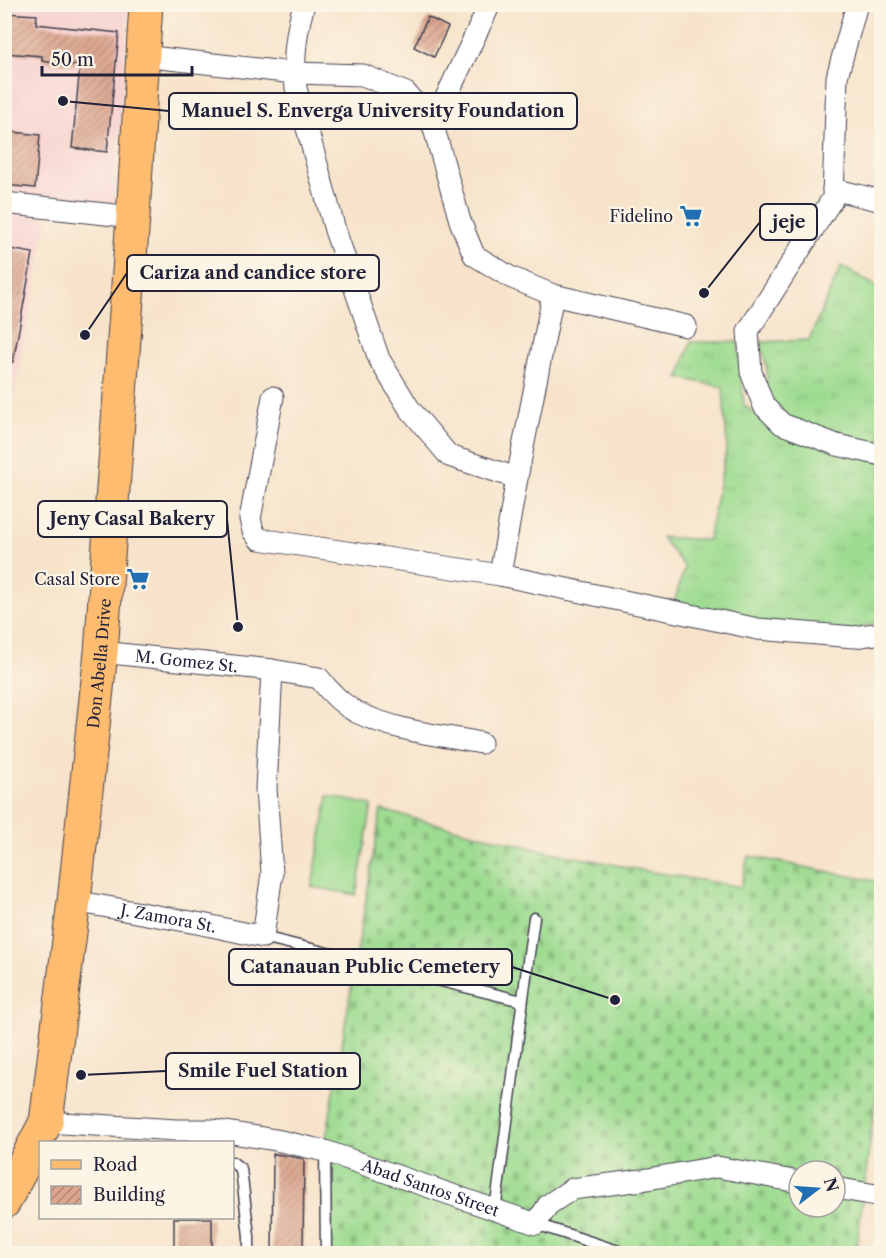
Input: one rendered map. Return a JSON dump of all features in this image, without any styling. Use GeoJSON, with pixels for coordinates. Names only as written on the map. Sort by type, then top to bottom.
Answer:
{"type":"FeatureCollection","features":[{"type":"Feature","properties":{"kind":"main road","name":"Don Abella Drive"},"geometry":{"type":"LineString","coordinates":[[4,1202],[46,1122],[74,901],[101,652],[134,217],[146,4]]}},
{"type":"Feature","properties":{"kind":"street"},"geometry":{"type":"LineString","coordinates":[[304,4],[297,30],[294,72],[296,88],[335,230],[380,359],[410,408],[449,456],[517,478]]}},
{"type":"Feature","properties":{"kind":"street"},"geometry":{"type":"LineString","coordinates":[[433,125],[490,4]]}},
{"type":"Feature","properties":{"kind":"street"},"geometry":{"type":"LineString","coordinates":[[857,4],[837,77],[833,198],[748,331],[751,372],[764,406],[782,424],[837,445],[882,455]]}},
{"type":"Feature","properties":{"kind":"street"},"geometry":{"type":"LineString","coordinates":[[142,56],[294,72],[363,75],[406,93],[433,125],[460,221],[474,255],[510,277],[554,295],[686,326]]}},
{"type":"Feature","properties":{"kind":"street"},"geometry":{"type":"LineString","coordinates":[[833,189],[882,201]]}},
{"type":"Feature","properties":{"kind":"street"},"geometry":{"type":"LineString","coordinates":[[4,203],[134,217]]}},
{"type":"Feature","properties":{"kind":"street"},"geometry":{"type":"LineString","coordinates":[[500,575],[554,295]]}},
{"type":"Feature","properties":{"kind":"street"},"geometry":{"type":"LineString","coordinates":[[273,397],[250,519],[253,531],[259,539],[500,575],[759,628],[854,637],[882,633]]}},
{"type":"Feature","properties":{"kind":"street","name":"M. Gomez St."},"geometry":{"type":"LineString","coordinates":[[101,652],[272,670],[319,678],[332,694],[355,711],[399,728],[482,742]]}},
{"type":"Feature","properties":{"kind":"street"},"geometry":{"type":"LineString","coordinates":[[262,938],[272,873],[266,789],[272,670]]}},
{"type":"Feature","properties":{"kind":"street","name":"J. Zamora St."},"geometry":{"type":"LineString","coordinates":[[74,901],[202,924],[262,938]]}},
{"type":"Feature","properties":{"kind":"street","name":"Abad Santos Street"},"geometry":{"type":"LineString","coordinates":[[46,1122],[176,1130],[214,1136],[276,1140],[325,1151],[536,1224]]}},
{"type":"Feature","properties":{"kind":"street"},"geometry":{"type":"LineString","coordinates":[[536,1224],[548,1205],[572,1189],[717,1167],[787,1180]]}},
{"type":"Feature","properties":{"kind":"street"},"geometry":{"type":"LineString","coordinates":[[847,1190],[882,1196]]}},
{"type":"Feature","properties":{"kind":"lane"},"geometry":{"type":"LineString","coordinates":[[495,1210],[534,918]]}},
{"type":"Feature","properties":{"kind":"lane"},"geometry":{"type":"LineString","coordinates":[[262,938],[522,1001]]}},
{"type":"Feature","properties":{"kind":"lane"},"geometry":{"type":"LineString","coordinates":[[325,1151],[326,1254]]}},
{"type":"Feature","properties":{"kind":"lane"},"geometry":{"type":"LineString","coordinates":[[234,1164],[241,1169],[249,1254]]}},
{"type":"Feature","properties":{"kind":"lane"},"geometry":{"type":"LineString","coordinates":[[536,1224],[627,1254]]}},
{"type":"Feature","properties":{"kind":"shaded area"},"geometry":{"type":"Polygon","coordinates":[[[5,5],[129,5],[114,211],[5,198],[5,5]]]}},
{"type":"Feature","properties":{"kind":"shaded area"},"geometry":{"type":"Polygon","coordinates":[[[5,213],[48,217],[5,442],[5,213]]]}},
{"type":"Feature","properties":{"kind":"green space"},"geometry":{"type":"Polygon","coordinates":[[[841,266],[881,289],[881,447],[782,424],[766,388],[767,370],[761,342],[809,340],[841,266]]]}},
{"type":"Feature","properties":{"kind":"green space"},"geometry":{"type":"Polygon","coordinates":[[[691,342],[738,342],[744,405],[794,439],[881,461],[881,621],[851,631],[758,622],[673,606],[685,567],[661,537],[708,540],[727,446],[723,387],[679,378],[691,342]]]}},
{"type":"Feature","properties":{"kind":"green space"},"geometry":{"type":"Polygon","coordinates":[[[328,796],[372,805],[356,895],[312,887],[328,796]]]}},
{"type":"Feature","properties":{"kind":"green space"},"geometry":{"type":"Polygon","coordinates":[[[381,810],[541,850],[741,887],[748,856],[881,882],[881,1055],[856,1253],[326,1254],[323,1157],[381,810]]]}},
{"type":"Feature","properties":{"kind":"building"},"geometry":{"type":"Polygon","coordinates":[[[4,13],[37,15],[36,24],[119,33],[107,152],[72,148],[80,66],[42,61],[42,56],[4,53],[4,13]]]}},
{"type":"Feature","properties":{"kind":"building"},"geometry":{"type":"Polygon","coordinates":[[[428,17],[448,27],[434,57],[414,47],[428,17]]]}},
{"type":"Feature","properties":{"kind":"building"},"geometry":{"type":"Polygon","coordinates":[[[4,131],[40,135],[35,188],[4,185],[4,131]]]}},
{"type":"Feature","properties":{"kind":"building"},"geometry":{"type":"Polygon","coordinates":[[[4,248],[33,253],[13,362],[4,361],[4,248]]]}},
{"type":"Feature","properties":{"kind":"building"},"geometry":{"type":"Polygon","coordinates":[[[273,1154],[304,1159],[303,1254],[272,1254],[273,1154]]]}},
{"type":"Feature","properties":{"kind":"building"},"geometry":{"type":"Polygon","coordinates":[[[174,1219],[212,1219],[212,1254],[174,1254],[174,1219]]]}},
{"type":"Feature","properties":{"kind":"place","name":"Manuel S. Enverga University Foundation"},"geometry":{"type":"Point","coordinates":[63,101]}},
{"type":"Feature","properties":{"kind":"place","name":"Fidelino"},"geometry":{"type":"Point","coordinates":[691,216]}},
{"type":"Feature","properties":{"kind":"place","name":"jeje"},"geometry":{"type":"Point","coordinates":[704,293]}},
{"type":"Feature","properties":{"kind":"place","name":"Cariza and candice store"},"geometry":{"type":"Point","coordinates":[85,335]}},
{"type":"Feature","properties":{"kind":"place","name":"Casal Store"},"geometry":{"type":"Point","coordinates":[138,579]}},
{"type":"Feature","properties":{"kind":"place","name":"Jeny Casal Bakery"},"geometry":{"type":"Point","coordinates":[238,627]}},
{"type":"Feature","properties":{"kind":"place","name":"Catanauan Public Cemetery"},"geometry":{"type":"Point","coordinates":[615,1000]}},
{"type":"Feature","properties":{"kind":"place","name":"Smile Fuel Station"},"geometry":{"type":"Point","coordinates":[81,1075]}}]}
